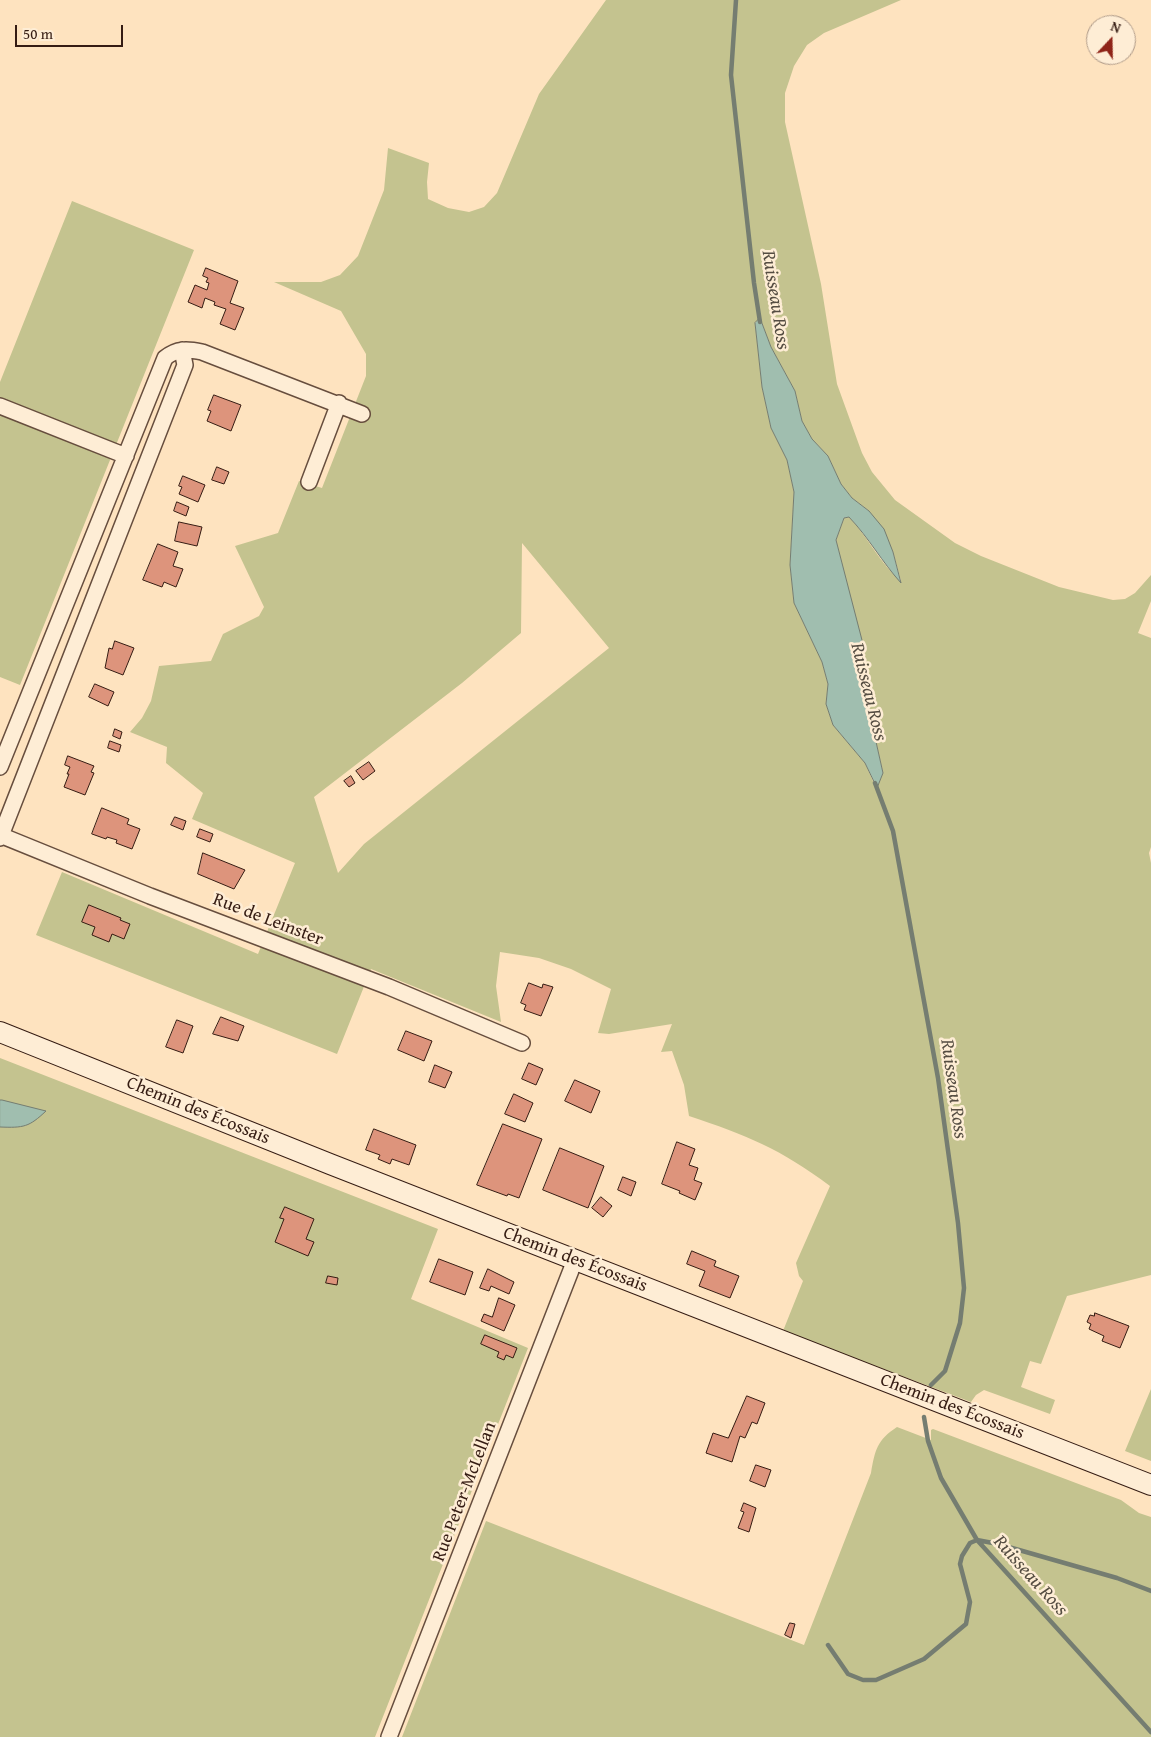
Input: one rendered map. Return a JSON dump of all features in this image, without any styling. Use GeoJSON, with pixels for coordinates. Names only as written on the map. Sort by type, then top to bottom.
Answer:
{"type":"FeatureCollection","features":[{"type":"Feature","properties":{"kind":"main road","name":"Chemin des Écossais"},"geometry":{"type":"LineString","coordinates":[[0,1032],[575,1260],[1151,1485]]}},
{"type":"Feature","properties":{"kind":"street"},"geometry":{"type":"LineString","coordinates":[[0,836],[185,365],[182,350]]}},
{"type":"Feature","properties":{"kind":"street"},"geometry":{"type":"LineString","coordinates":[[0,767],[165,358],[173,352],[182,350],[217,356],[340,403],[362,414]]}},
{"type":"Feature","properties":{"kind":"street"},"geometry":{"type":"LineString","coordinates":[[309,482],[340,403]]}},
{"type":"Feature","properties":{"kind":"street"},"geometry":{"type":"LineString","coordinates":[[0,406],[126,456]]}},
{"type":"Feature","properties":{"kind":"street"},"geometry":{"type":"LineString","coordinates":[[101,517],[122,526]]}},
{"type":"Feature","properties":{"kind":"street","name":"Rue de Leinster"},"geometry":{"type":"LineString","coordinates":[[0,836],[140,892],[389,987],[522,1043]]}},
{"type":"Feature","properties":{"kind":"street","name":"Rue Peter-McLellan"},"geometry":{"type":"LineString","coordinates":[[389,1737],[575,1260]]}},
{"type":"Feature","properties":{"kind":"shaded area"},"geometry":{"type":"Polygon","coordinates":[[[606,0],[901,0],[824,33],[807,45],[794,66],[785,93],[785,122],[821,284],[837,384],[862,453],[872,472],[895,500],[955,543],[981,556],[1059,587],[1113,600],[1125,599],[1135,593],[1151,575],[1151,601],[1138,633],[1151,638],[1151,847],[1149,853],[1151,863],[1151,1275],[1067,1296],[1041,1364],[1030,1361],[1021,1387],[1055,1400],[1050,1414],[984,1390],[976,1395],[971,1402],[783,1331],[803,1281],[799,1276],[796,1263],[830,1186],[795,1162],[762,1144],[689,1116],[684,1085],[672,1051],[661,1052],[672,1024],[609,1034],[598,1033],[611,989],[571,969],[539,958],[500,952],[496,986],[501,1022],[371,969],[337,1054],[36,935],[62,872],[258,954],[295,863],[192,819],[203,793],[166,763],[167,747],[130,732],[142,718],[151,701],[159,666],[211,661],[223,634],[259,616],[264,607],[235,546],[278,533],[299,481],[322,488],[366,376],[366,354],[341,311],[274,282],[321,282],[340,275],[358,256],[384,190],[388,148],[429,163],[428,199],[448,208],[469,212],[484,207],[497,193],[539,94],[606,0]],[[760,318],[755,323],[762,387],[771,428],[787,460],[794,492],[790,565],[794,603],[822,662],[828,684],[826,704],[833,725],[865,763],[876,788],[883,773],[866,697],[866,681],[848,591],[836,540],[844,518],[849,517],[887,567],[901,581],[893,552],[869,511],[852,498],[841,484],[828,456],[812,439],[802,421],[795,391],[771,347],[760,318]],[[522,543],[521,633],[462,683],[314,797],[338,873],[364,844],[609,648],[522,543]]]}},
{"type":"Feature","properties":{"kind":"shaded area"},"geometry":{"type":"Polygon","coordinates":[[[72,201],[194,250],[20,685],[0,677],[0,382],[72,201]]]}},
{"type":"Feature","properties":{"kind":"shaded area"},"geometry":{"type":"Polygon","coordinates":[[[760,318],[771,347],[795,391],[802,421],[812,439],[828,456],[841,484],[852,498],[869,511],[884,529],[893,552],[901,583],[849,517],[844,518],[836,540],[863,644],[866,697],[883,773],[877,788],[865,763],[833,725],[826,704],[828,684],[822,662],[794,603],[790,565],[794,492],[787,460],[771,428],[762,387],[755,323],[760,318]]]}},
{"type":"Feature","properties":{"kind":"shaded area"},"geometry":{"type":"Polygon","coordinates":[[[0,1058],[438,1229],[411,1299],[528,1348],[375,1737],[0,1737],[0,1058]]]}},
{"type":"Feature","properties":{"kind":"shaded area"},"geometry":{"type":"Polygon","coordinates":[[[0,1100],[46,1111],[35,1120],[21,1127],[0,1127],[0,1100]]]}},
{"type":"Feature","properties":{"kind":"shaded area"},"geometry":{"type":"Polygon","coordinates":[[[1151,1389],[1151,1461],[1125,1451],[1151,1389]]]}},
{"type":"Feature","properties":{"kind":"shaded area"},"geometry":{"type":"Polygon","coordinates":[[[897,1427],[931,1440],[931,1430],[933,1429],[1121,1500],[1139,1513],[1151,1517],[1151,1737],[402,1737],[486,1521],[804,1645],[871,1473],[878,1446],[885,1436],[897,1427]]]}},
{"type":"Feature","properties":{"kind":"building"},"geometry":{"type":"Polygon","coordinates":[[[206,268],[238,281],[230,303],[244,308],[235,330],[220,324],[226,309],[214,305],[215,302],[205,298],[202,308],[188,302],[195,285],[207,290],[209,283],[206,282],[208,278],[203,276],[206,268]]]}},
{"type":"Feature","properties":{"kind":"building"},"geometry":{"type":"Polygon","coordinates":[[[214,395],[241,405],[231,431],[207,421],[211,411],[208,410],[214,395]]]}},
{"type":"Feature","properties":{"kind":"building"},"geometry":{"type":"Polygon","coordinates":[[[217,467],[229,472],[224,484],[212,480],[217,467]]]}},
{"type":"Feature","properties":{"kind":"building"},"geometry":{"type":"Polygon","coordinates":[[[183,476],[205,485],[198,502],[179,494],[182,487],[179,486],[183,476]]]}},
{"type":"Feature","properties":{"kind":"building"},"geometry":{"type":"Polygon","coordinates":[[[177,502],[189,507],[186,516],[174,511],[177,502]]]}},
{"type":"Feature","properties":{"kind":"building"},"geometry":{"type":"Polygon","coordinates":[[[179,522],[202,527],[197,546],[175,541],[179,522]]]}},
{"type":"Feature","properties":{"kind":"building"},"geometry":{"type":"Polygon","coordinates":[[[158,544],[178,552],[173,566],[183,569],[176,587],[164,582],[162,587],[143,580],[158,544]]]}},
{"type":"Feature","properties":{"kind":"building"},"geometry":{"type":"Polygon","coordinates":[[[115,641],[134,648],[123,675],[105,668],[109,648],[112,649],[115,641]]]}},
{"type":"Feature","properties":{"kind":"building"},"geometry":{"type":"Polygon","coordinates":[[[95,684],[114,692],[108,706],[89,697],[95,684]]]}},
{"type":"Feature","properties":{"kind":"building"},"geometry":{"type":"Polygon","coordinates":[[[115,729],[122,732],[120,739],[113,736],[115,729]]]}},
{"type":"Feature","properties":{"kind":"building"},"geometry":{"type":"Polygon","coordinates":[[[110,741],[121,745],[119,752],[108,748],[110,741]]]}},
{"type":"Feature","properties":{"kind":"building"},"geometry":{"type":"Polygon","coordinates":[[[68,756],[94,766],[91,772],[94,773],[85,795],[64,787],[70,767],[65,765],[68,756]]]}},
{"type":"Feature","properties":{"kind":"building"},"geometry":{"type":"Polygon","coordinates":[[[369,762],[375,771],[363,780],[356,771],[369,762]]]}},
{"type":"Feature","properties":{"kind":"building"},"geometry":{"type":"Polygon","coordinates":[[[351,776],[355,783],[349,787],[344,781],[351,776]]]}},
{"type":"Feature","properties":{"kind":"building"},"geometry":{"type":"Polygon","coordinates":[[[102,808],[129,819],[127,824],[140,829],[132,849],[116,843],[117,840],[107,837],[106,839],[92,834],[102,808]]]}},
{"type":"Feature","properties":{"kind":"building"},"geometry":{"type":"Polygon","coordinates":[[[175,817],[186,821],[183,830],[171,825],[175,817]]]}},
{"type":"Feature","properties":{"kind":"building"},"geometry":{"type":"Polygon","coordinates":[[[200,829],[213,834],[210,842],[197,837],[200,829]]]}},
{"type":"Feature","properties":{"kind":"building"},"geometry":{"type":"Polygon","coordinates":[[[203,853],[245,870],[234,889],[198,874],[203,853]]]}},
{"type":"Feature","properties":{"kind":"building"},"geometry":{"type":"Polygon","coordinates":[[[89,905],[121,918],[120,920],[130,924],[124,939],[112,934],[109,942],[92,935],[95,927],[82,922],[89,905]]]}},
{"type":"Feature","properties":{"kind":"building"},"geometry":{"type":"Polygon","coordinates":[[[529,983],[542,988],[543,984],[553,987],[541,1016],[524,1010],[526,1005],[521,1003],[529,983]]]}},
{"type":"Feature","properties":{"kind":"building"},"geometry":{"type":"Polygon","coordinates":[[[221,1017],[244,1026],[238,1041],[213,1034],[221,1017]]]}},
{"type":"Feature","properties":{"kind":"building"},"geometry":{"type":"Polygon","coordinates":[[[177,1020],[193,1026],[183,1053],[166,1047],[177,1020]]]}},
{"type":"Feature","properties":{"kind":"building"},"geometry":{"type":"Polygon","coordinates":[[[406,1031],[432,1041],[424,1061],[398,1050],[406,1031]]]}},
{"type":"Feature","properties":{"kind":"building"},"geometry":{"type":"Polygon","coordinates":[[[529,1063],[543,1069],[536,1085],[522,1079],[529,1063]]]}},
{"type":"Feature","properties":{"kind":"building"},"geometry":{"type":"Polygon","coordinates":[[[435,1065],[452,1072],[445,1088],[429,1082],[435,1065]]]}},
{"type":"Feature","properties":{"kind":"building"},"geometry":{"type":"Polygon","coordinates":[[[575,1080],[600,1091],[591,1113],[565,1101],[575,1080]]]}},
{"type":"Feature","properties":{"kind":"building"},"geometry":{"type":"Polygon","coordinates":[[[514,1094],[533,1103],[525,1122],[505,1114],[514,1094]]]}},
{"type":"Feature","properties":{"kind":"building"},"geometry":{"type":"Polygon","coordinates":[[[503,1124],[542,1139],[519,1198],[508,1194],[507,1196],[477,1185],[503,1124]]]}},
{"type":"Feature","properties":{"kind":"building"},"geometry":{"type":"Polygon","coordinates":[[[374,1129],[416,1145],[409,1165],[392,1159],[390,1164],[378,1159],[380,1155],[366,1150],[374,1129]]]}},
{"type":"Feature","properties":{"kind":"building"},"geometry":{"type":"Polygon","coordinates":[[[677,1142],[695,1149],[689,1165],[698,1168],[694,1180],[702,1183],[695,1200],[679,1193],[680,1191],[662,1184],[677,1142]]]}},
{"type":"Feature","properties":{"kind":"building"},"geometry":{"type":"Polygon","coordinates":[[[560,1148],[604,1166],[588,1208],[543,1190],[560,1148]]]}},
{"type":"Feature","properties":{"kind":"building"},"geometry":{"type":"Polygon","coordinates":[[[623,1177],[636,1182],[631,1196],[618,1190],[623,1177]]]}},
{"type":"Feature","properties":{"kind":"building"},"geometry":{"type":"Polygon","coordinates":[[[601,1197],[612,1206],[603,1217],[592,1208],[601,1197]]]}},
{"type":"Feature","properties":{"kind":"building"},"geometry":{"type":"Polygon","coordinates":[[[285,1207],[314,1219],[306,1239],[314,1242],[308,1256],[275,1242],[284,1219],[280,1218],[285,1207]]]}},
{"type":"Feature","properties":{"kind":"building"},"geometry":{"type":"Polygon","coordinates":[[[692,1251],[716,1261],[714,1266],[739,1276],[730,1298],[699,1286],[705,1271],[687,1264],[692,1251]]]}},
{"type":"Feature","properties":{"kind":"building"},"geometry":{"type":"Polygon","coordinates":[[[439,1259],[473,1272],[465,1295],[430,1282],[439,1259]]]}},
{"type":"Feature","properties":{"kind":"building"},"geometry":{"type":"Polygon","coordinates":[[[488,1269],[514,1282],[509,1294],[491,1286],[489,1291],[480,1288],[488,1269]]]}},
{"type":"Feature","properties":{"kind":"building"},"geometry":{"type":"Polygon","coordinates":[[[328,1276],[338,1278],[337,1285],[326,1283],[328,1276]]]}},
{"type":"Feature","properties":{"kind":"building"},"geometry":{"type":"Polygon","coordinates":[[[499,1298],[515,1305],[504,1331],[481,1321],[484,1314],[492,1317],[499,1298]]]}},
{"type":"Feature","properties":{"kind":"building"},"geometry":{"type":"Polygon","coordinates":[[[1095,1313],[1129,1326],[1120,1348],[1102,1341],[1104,1336],[1089,1329],[1091,1324],[1087,1322],[1090,1315],[1094,1316],[1095,1313]]]}},
{"type":"Feature","properties":{"kind":"building"},"geometry":{"type":"Polygon","coordinates":[[[485,1335],[517,1348],[513,1358],[506,1355],[504,1360],[497,1357],[499,1352],[481,1344],[485,1335]]]}},
{"type":"Feature","properties":{"kind":"building"},"geometry":{"type":"Polygon","coordinates":[[[747,1396],[765,1403],[757,1424],[752,1422],[745,1438],[740,1436],[732,1462],[706,1453],[713,1433],[728,1438],[747,1396]]]}},
{"type":"Feature","properties":{"kind":"building"},"geometry":{"type":"Polygon","coordinates":[[[756,1465],[771,1470],[765,1487],[750,1481],[756,1465]]]}},
{"type":"Feature","properties":{"kind":"building"},"geometry":{"type":"Polygon","coordinates":[[[744,1503],[756,1508],[749,1532],[738,1528],[744,1512],[741,1511],[744,1503]]]}},
{"type":"Feature","properties":{"kind":"building"},"geometry":{"type":"Polygon","coordinates":[[[790,1623],[795,1624],[791,1638],[785,1635],[790,1623]]]}},
{"type":"Feature","properties":{"kind":"waterway","name":"Ruisseau Ross"},"geometry":{"type":"LineString","coordinates":[[736,0],[731,75],[760,322]]}},
{"type":"Feature","properties":{"kind":"waterway","name":"Ruisseau Ross"},"geometry":{"type":"LineString","coordinates":[[875,783],[893,831],[938,1078],[958,1223],[964,1288],[960,1323],[945,1371],[931,1385]]}},
{"type":"Feature","properties":{"kind":"waterway","name":"Ruisseau Ross"},"geometry":{"type":"LineString","coordinates":[[924,1417],[928,1441],[941,1478],[977,1540],[1151,1732]]}},
{"type":"Feature","properties":{"kind":"waterway"},"geometry":{"type":"LineString","coordinates":[[828,1645],[848,1674],[863,1680],[876,1680],[924,1659],[966,1624],[970,1602],[960,1564],[962,1556],[970,1543],[977,1540],[998,1544],[1117,1578],[1151,1591]]}}]}
